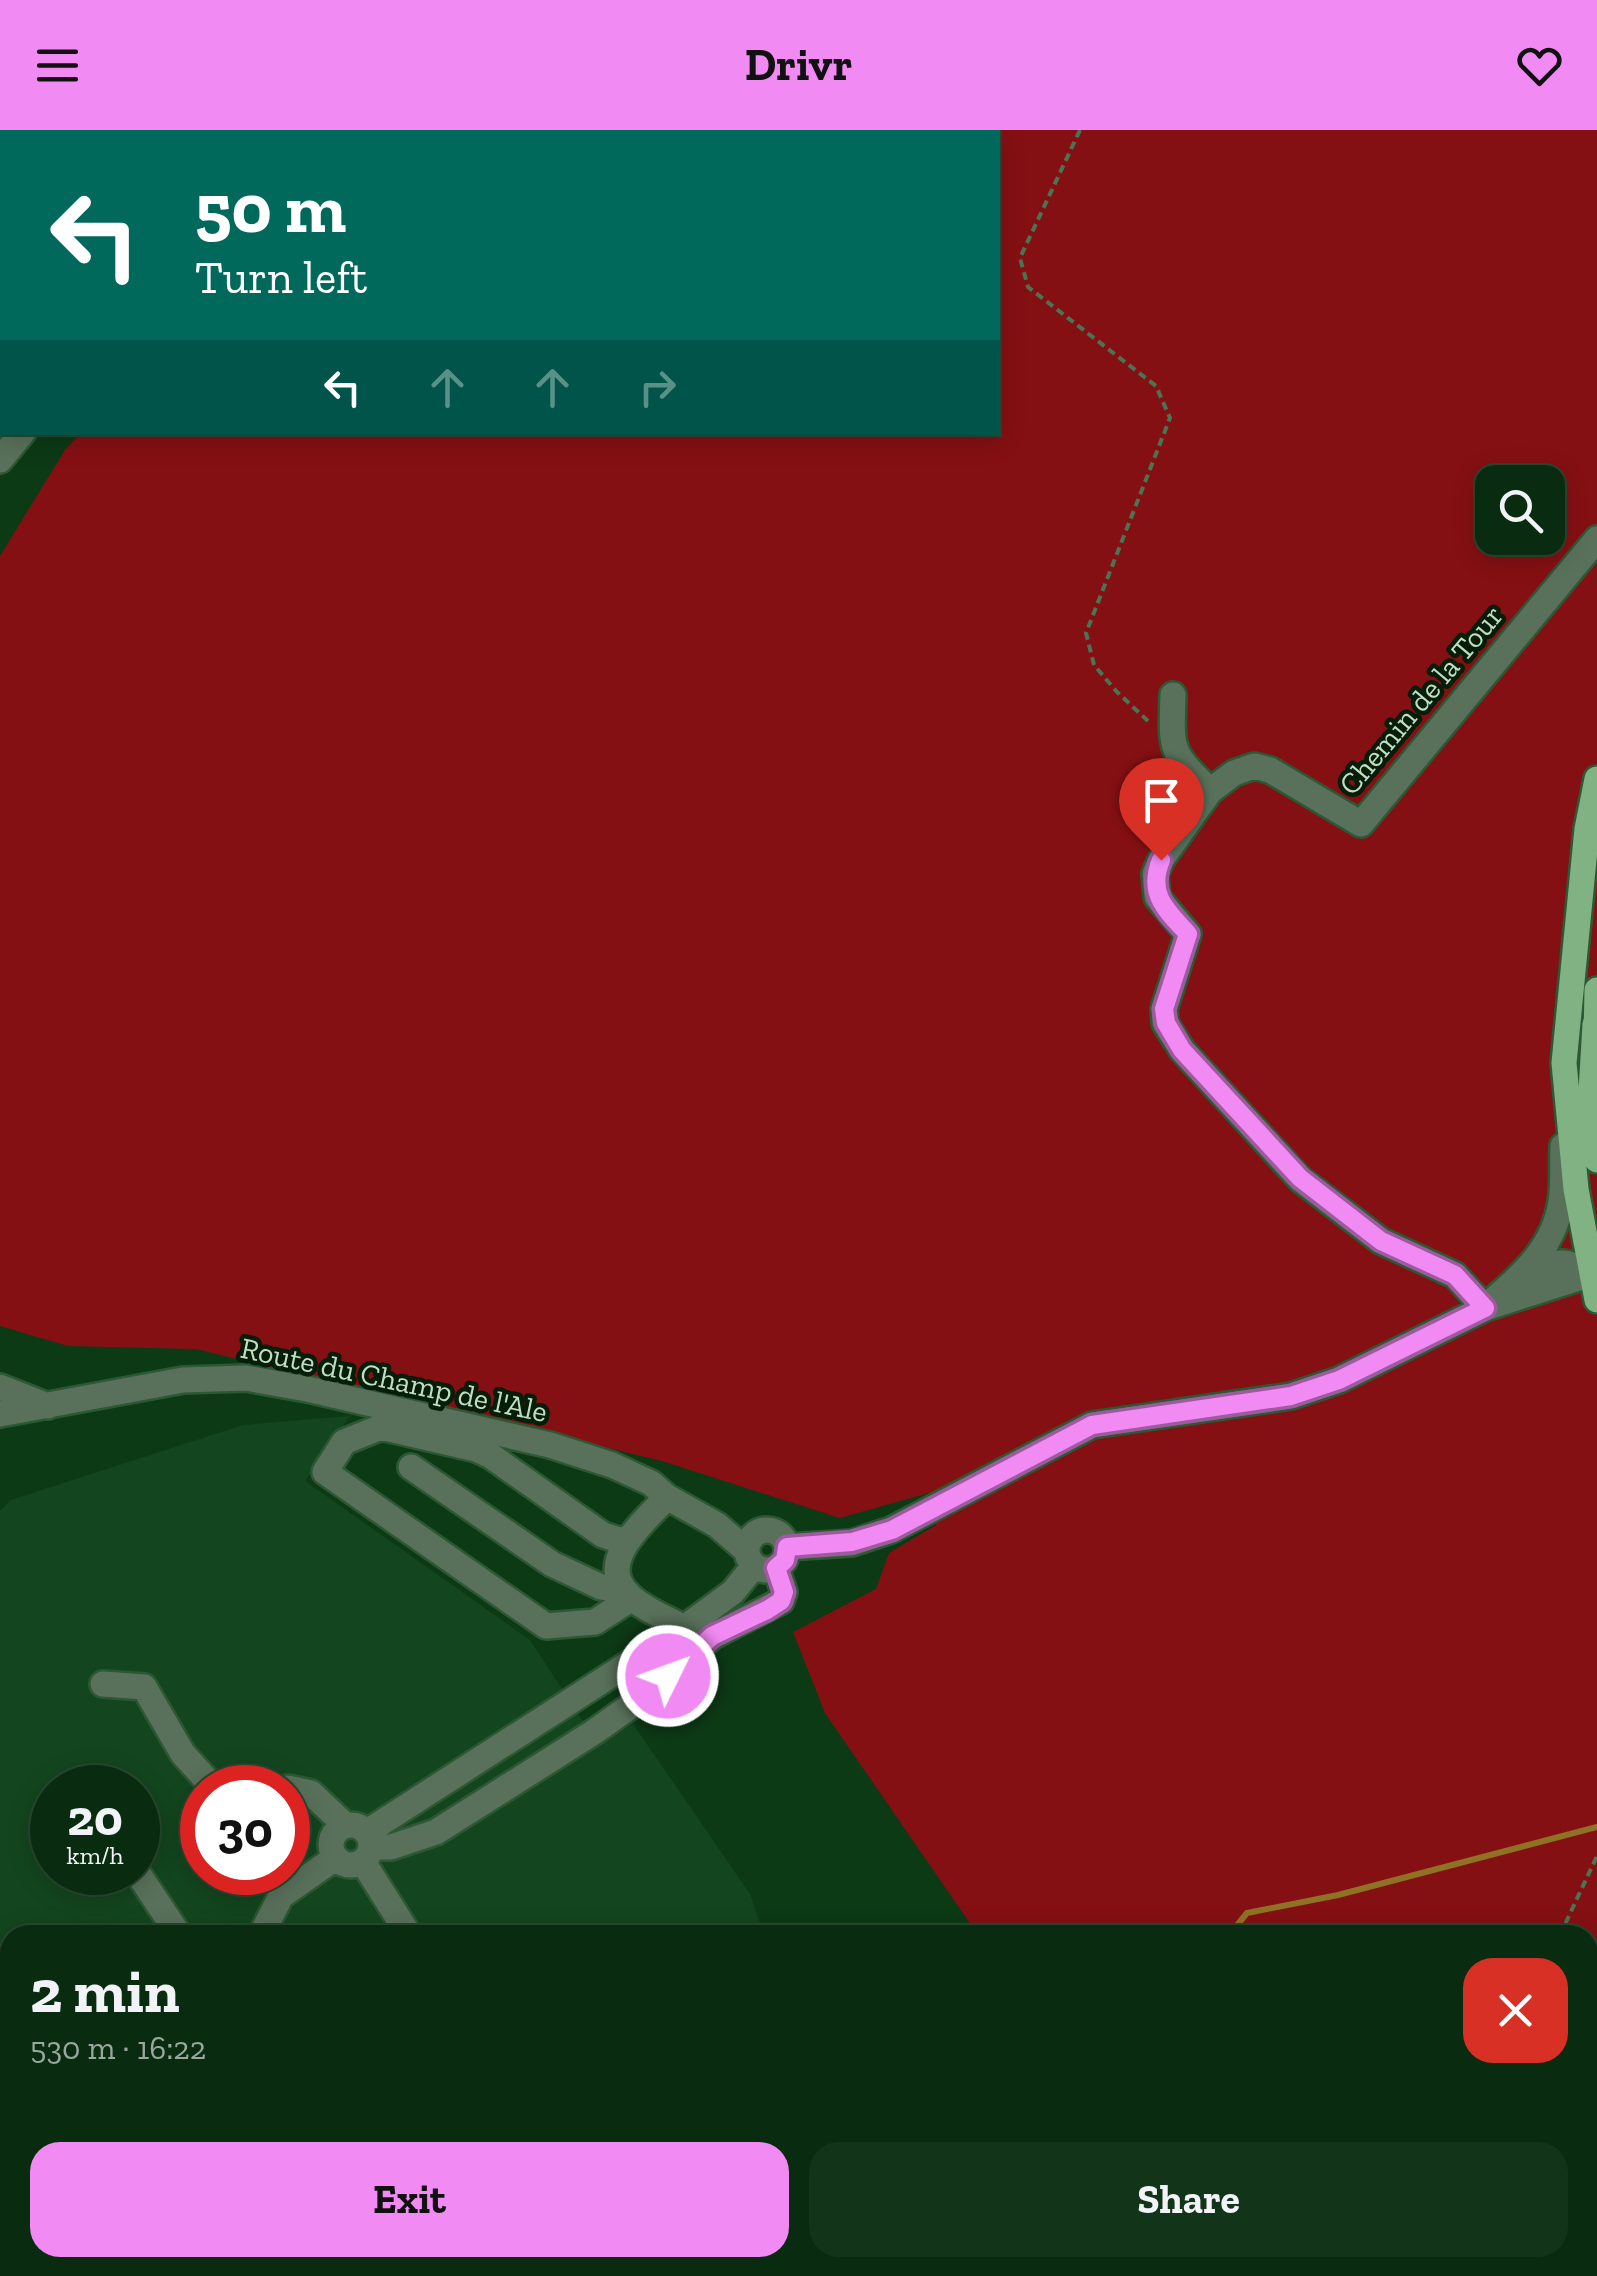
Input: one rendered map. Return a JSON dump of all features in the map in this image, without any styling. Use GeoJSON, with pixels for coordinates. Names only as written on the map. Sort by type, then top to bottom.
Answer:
{"type":"FeatureCollection","features":[{"type":"Feature","properties":{"kind":"main road"},"geometry":{"type":"LineString","coordinates":[[1596,1278],[1576,1189],[1564,1063],[1587,829],[1597,780]]}},
{"type":"Feature","properties":{"kind":"main road"},"geometry":{"type":"LineString","coordinates":[[1597,990],[1591,1092],[1597,1160]]}},
{"type":"Feature","properties":{"kind":"main road"},"geometry":{"type":"LineString","coordinates":[[1595,1024],[1597,1057]]}},
{"type":"Feature","properties":{"kind":"street"},"geometry":{"type":"LineString","coordinates":[[0,460],[21,435]]}},
{"type":"Feature","properties":{"kind":"street","name":"Chemin de la Tour"},"geometry":{"type":"LineString","coordinates":[[1485,1308],[1455,1275],[1381,1241],[1300,1178],[1182,1050],[1166,1023],[1164,1009],[1188,934],[1157,897],[1155,874],[1210,791],[1234,773],[1254,766],[1270,770],[1361,824],[1597,539]]}},
{"type":"Feature","properties":{"kind":"street"},"geometry":{"type":"LineString","coordinates":[[1173,695],[1172,743],[1182,764],[1210,791]]}},
{"type":"Feature","properties":{"kind":"street"},"geometry":{"type":"LineString","coordinates":[[1485,1308],[1527,1271],[1556,1222],[1562,1198],[1564,1063]]}},
{"type":"Feature","properties":{"kind":"street"},"geometry":{"type":"LineString","coordinates":[[1527,1271],[1556,1261],[1573,1264],[1596,1278]]}},
{"type":"Feature","properties":{"kind":"street"},"geometry":{"type":"LineString","coordinates":[[362,1841],[684,1628],[733,1592],[765,1552],[852,1542],[892,1530],[1092,1425],[1291,1396],[1339,1380],[1485,1308],[1596,1278]]}},
{"type":"Feature","properties":{"kind":"street","name":"Route du Champ de l'Ale"},"geometry":{"type":"LineString","coordinates":[[0,1414],[183,1380],[246,1378],[307,1389],[550,1445],[612,1465],[659,1490],[663,1484],[721,1514],[765,1552]]}},
{"type":"Feature","properties":{"kind":"street"},"geometry":{"type":"LineString","coordinates":[[0,1387],[48,1406]]}},
{"type":"Feature","properties":{"kind":"street"},"geometry":{"type":"LineString","coordinates":[[628,1540],[603,1535],[491,1456],[381,1427],[344,1442],[325,1472],[546,1626],[595,1622],[628,1594]]}},
{"type":"Feature","properties":{"kind":"street"},"geometry":{"type":"LineString","coordinates":[[412,1468],[552,1564],[601,1587],[628,1594],[684,1628]]}},
{"type":"Feature","properties":{"kind":"street"},"geometry":{"type":"LineString","coordinates":[[628,1594],[618,1576],[618,1560],[659,1490]]}},
{"type":"Feature","properties":{"kind":"street"},"geometry":{"type":"LineString","coordinates":[[266,1925],[280,1896],[334,1858],[330,1846],[334,1834],[391,1847],[436,1832],[594,1732],[646,1695],[712,1636],[781,1601],[784,1592],[765,1552]]}},
{"type":"Feature","properties":{"kind":"street"},"geometry":{"type":"LineString","coordinates":[[103,1684],[144,1688],[194,1765]]}},
{"type":"Feature","properties":{"kind":"street"},"geometry":{"type":"LineString","coordinates":[[310,1793],[362,1841],[403,1925]]}},
{"type":"Feature","properties":{"kind":"street"},"geometry":{"type":"LineString","coordinates":[[152,1895],[172,1925]]}},
{"type":"Feature","properties":{"kind":"path"},"geometry":{"type":"LineString","coordinates":[[1080,130],[1020,258],[1028,287],[1156,386],[1170,418],[1086,633],[1094,665],[1172,743]]}},
{"type":"Feature","properties":{"kind":"path"},"geometry":{"type":"LineString","coordinates":[[1565,1925],[1597,1856]]}},
{"type":"Feature","properties":{"kind":"shaded area"},"geometry":{"type":"Polygon","coordinates":[[[1000,130],[1597,130],[1597,1925],[971,1925],[825,1713],[793,1632],[876,1589],[889,1553],[936,1525],[929,1493],[840,1518],[662,1461],[196,1349],[68,1346],[0,1326],[0,556],[65,450],[79,435],[1000,435],[1000,130]]]}},
{"type":"Feature","properties":{"kind":"shaded area"},"geometry":{"type":"Polygon","coordinates":[[[350,1416],[305,1481],[530,1640],[598,1744],[633,1724],[750,1894],[761,1925],[0,1925],[0,1511],[11,1500],[243,1425],[350,1416]]]}},
{"type":"Feature","properties":{"kind":"waterway"},"geometry":{"type":"LineString","coordinates":[[1237,1925],[1247,1913],[1338,1895],[1597,1827]]}},
{"type":"Feature","properties":{"kind":"route"},"geometry":{"type":"LineString","coordinates":[[668,1676],[712,1636],[781,1601],[784,1592],[776,1568],[785,1560],[787,1547],[852,1542],[892,1530],[1092,1425],[1291,1396],[1339,1380],[1485,1308],[1455,1275],[1381,1241],[1300,1178],[1182,1050],[1166,1023],[1164,1009],[1188,934],[1157,897],[1155,874],[1161,860]]}}]}
